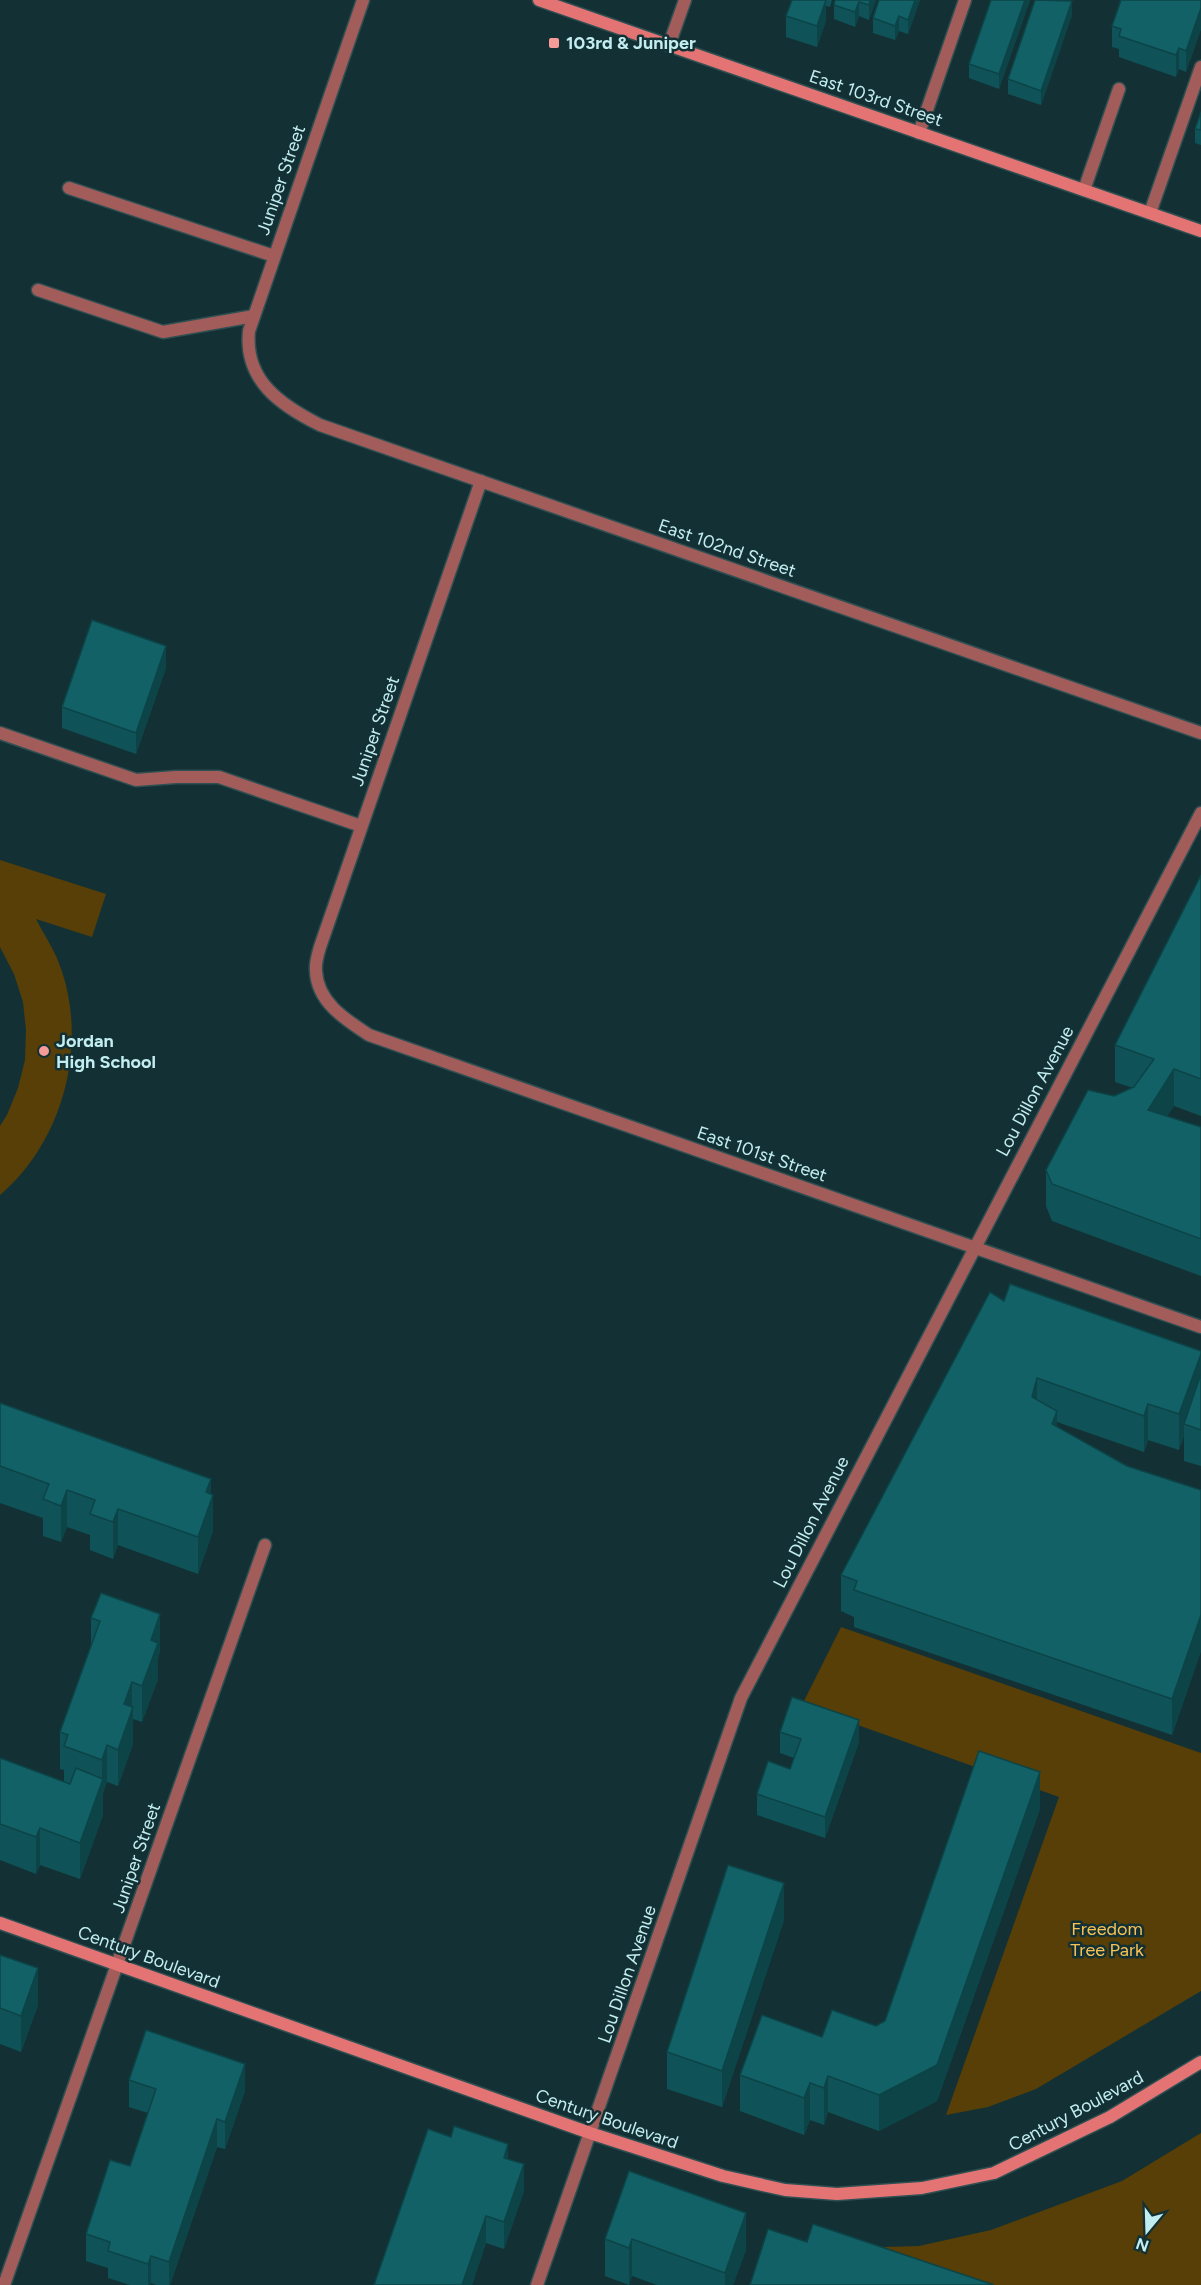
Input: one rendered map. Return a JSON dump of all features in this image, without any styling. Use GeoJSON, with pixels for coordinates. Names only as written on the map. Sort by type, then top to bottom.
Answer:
{"type":"FeatureCollection","features":[{"type":"Feature","properties":{"kind":"main road","name":"East 103rd Street"},"geometry":{"type":"LineString","coordinates":[[539,0],[1201,231]]}},
{"type":"Feature","properties":{"kind":"main road","name":"Century Boulevard"},"geometry":{"type":"LineString","coordinates":[[0,1923],[590,2133],[723,2176],[785,2190],[837,2194],[922,2188],[994,2173],[1110,2117],[1201,2062]]}},
{"type":"Feature","properties":{"kind":"street","name":"Juniper Street"},"geometry":{"type":"LineString","coordinates":[[257,373],[250,360],[247,345],[249,331],[363,0]]}},
{"type":"Feature","properties":{"kind":"street"},"geometry":{"type":"LineString","coordinates":[[669,45],[685,0]]}},
{"type":"Feature","properties":{"kind":"street"},"geometry":{"type":"LineString","coordinates":[[919,133],[965,0]]}},
{"type":"Feature","properties":{"kind":"street"},"geometry":{"type":"LineString","coordinates":[[1150,213],[1201,67]]}},
{"type":"Feature","properties":{"kind":"street"},"geometry":{"type":"LineString","coordinates":[[1084,190],[1119,88]]}},
{"type":"Feature","properties":{"kind":"street"},"geometry":{"type":"LineString","coordinates":[[69,188],[274,256]]}},
{"type":"Feature","properties":{"kind":"street"},"geometry":{"type":"LineString","coordinates":[[38,290],[163,332],[254,316]]}},
{"type":"Feature","properties":{"kind":"street","name":"East 102nd Street"},"geometry":{"type":"LineString","coordinates":[[257,373],[267,390],[282,404],[320,425],[1201,733]]}},
{"type":"Feature","properties":{"kind":"street","name":"Juniper Street"},"geometry":{"type":"LineString","coordinates":[[322,994],[316,970],[320,947],[481,481]]}},
{"type":"Feature","properties":{"kind":"street"},"geometry":{"type":"LineString","coordinates":[[0,733],[136,780],[219,777],[361,826]]}},
{"type":"Feature","properties":{"kind":"street","name":"Lou Dillon Avenue"},"geometry":{"type":"LineString","coordinates":[[537,2285],[741,1698],[1201,813]]}},
{"type":"Feature","properties":{"kind":"street","name":"East 101st Street"},"geometry":{"type":"LineString","coordinates":[[322,994],[342,1017],[369,1035],[1201,1327]]}},
{"type":"Feature","properties":{"kind":"street","name":"Juniper Street"},"geometry":{"type":"LineString","coordinates":[[4,2285],[265,1545]]}},
{"type":"Feature","properties":{"kind":"green space"},"geometry":{"type":"Polygon","coordinates":[[[0,860],[106,894],[92,937],[36,919],[56,956],[66,987],[71,1019],[71,1052],[66,1085],[56,1116],[42,1145],[23,1172],[0,1195],[0,1126],[18,1088],[25,1060],[26,1030],[23,1002],[14,974],[0,947],[0,860]]]}},
{"type":"Feature","properties":{"kind":"green space","name":"Freedom Tree Park"},"geometry":{"type":"Polygon","coordinates":[[[841,1627],[1201,1753],[1201,1991],[1036,2089],[988,2107],[946,2115],[1059,1797],[802,1705],[841,1627]]]}},
{"type":"Feature","properties":{"kind":"green space"},"geometry":{"type":"Polygon","coordinates":[[[1201,2133],[1201,2285],[928,2285],[851,2248],[919,2246],[991,2230],[1122,2181],[1201,2133]]]}},
{"type":"Feature","properties":{"kind":"building"},"geometry":{"type":"Polygon","coordinates":[[[792,0],[826,0],[817,26],[786,16],[792,0]]]}},
{"type":"Feature","properties":{"kind":"building"},"geometry":{"type":"Polygon","coordinates":[[[835,0],[870,0],[869,5],[859,2],[855,12],[834,5],[835,0]]]}},
{"type":"Feature","properties":{"kind":"building"},"geometry":{"type":"Polygon","coordinates":[[[879,0],[915,0],[908,20],[899,16],[895,26],[873,18],[879,0]]]}},
{"type":"Feature","properties":{"kind":"building"},"geometry":{"type":"Polygon","coordinates":[[[991,0],[1025,0],[999,74],[969,64],[991,0]]]}},
{"type":"Feature","properties":{"kind":"building"},"geometry":{"type":"Polygon","coordinates":[[[1035,0],[1072,1],[1041,91],[1008,79],[1035,0]]]}},
{"type":"Feature","properties":{"kind":"building"},"geometry":{"type":"Polygon","coordinates":[[[1121,0],[1201,0],[1201,8],[1186,51],[1179,48],[1176,55],[1119,36],[1121,29],[1112,26],[1121,0]]]}},
{"type":"Feature","properties":{"kind":"building"},"geometry":{"type":"Polygon","coordinates":[[[1201,112],[1201,130],[1195,129],[1201,112]]]}},
{"type":"Feature","properties":{"kind":"building"},"geometry":{"type":"Polygon","coordinates":[[[92,620],[166,646],[136,733],[62,707],[92,620]]]}},
{"type":"Feature","properties":{"kind":"building"},"geometry":{"type":"Polygon","coordinates":[[[1201,875],[1201,1079],[1174,1069],[1148,1110],[1201,1127],[1201,1239],[1052,1184],[1046,1170],[1088,1090],[1114,1096],[1134,1087],[1154,1059],[1115,1045],[1201,875]]]}},
{"type":"Feature","properties":{"kind":"building"},"geometry":{"type":"Polygon","coordinates":[[[1010,1284],[1201,1351],[1179,1414],[1148,1404],[1144,1416],[1037,1378],[1032,1397],[1057,1411],[1052,1424],[1127,1466],[1201,1490],[1201,1615],[1172,1699],[854,1590],[857,1581],[841,1575],[990,1292],[1004,1301],[1010,1284]]]}},
{"type":"Feature","properties":{"kind":"building"},"geometry":{"type":"Polygon","coordinates":[[[1201,1374],[1201,1430],[1184,1424],[1201,1374]]]}},
{"type":"Feature","properties":{"kind":"building"},"geometry":{"type":"Polygon","coordinates":[[[0,1403],[211,1479],[206,1492],[213,1495],[198,1537],[118,1509],[113,1522],[90,1514],[95,1500],[67,1490],[61,1506],[43,1499],[49,1484],[0,1466],[0,1403]]]}},
{"type":"Feature","properties":{"kind":"building"},"geometry":{"type":"Polygon","coordinates":[[[101,1593],[160,1614],[151,1640],[158,1643],[142,1686],[132,1682],[124,1704],[133,1707],[118,1750],[107,1745],[102,1760],[64,1746],[68,1735],[60,1732],[100,1621],[91,1618],[101,1593]]]}},
{"type":"Feature","properties":{"kind":"building"},"geometry":{"type":"Polygon","coordinates":[[[792,1697],[859,1720],[825,1817],[757,1794],[768,1761],[790,1769],[801,1739],[780,1732],[792,1697]]]}},
{"type":"Feature","properties":{"kind":"building"},"geometry":{"type":"Polygon","coordinates":[[[979,1751],[1040,1772],[937,2065],[879,2095],[828,2076],[824,2088],[810,2083],[804,2098],[740,2075],[762,2015],[822,2037],[832,2010],[876,2026],[885,2021],[979,1751]]]}},
{"type":"Feature","properties":{"kind":"building"},"geometry":{"type":"Polygon","coordinates":[[[0,1758],[70,1784],[76,1768],[103,1779],[80,1843],[40,1828],[36,1837],[0,1824],[0,1758]]]}},
{"type":"Feature","properties":{"kind":"building"},"geometry":{"type":"Polygon","coordinates":[[[728,1865],[784,1883],[722,2071],[667,2052],[728,1865]]]}},
{"type":"Feature","properties":{"kind":"building"},"geometry":{"type":"Polygon","coordinates":[[[0,1955],[38,1968],[21,2016],[0,2008],[0,1955]]]}},
{"type":"Feature","properties":{"kind":"building"},"geometry":{"type":"Polygon","coordinates":[[[146,2030],[245,2064],[225,2122],[217,2119],[169,2262],[151,2256],[148,2264],[108,2251],[110,2242],[86,2234],[110,2160],[130,2166],[156,2089],[129,2080],[146,2030]]]}},
{"type":"Feature","properties":{"kind":"building"},"geometry":{"type":"Polygon","coordinates":[[[454,2126],[508,2144],[504,2158],[524,2164],[504,2222],[486,2216],[462,2285],[374,2285],[428,2129],[451,2137],[454,2126]]]}},
{"type":"Feature","properties":{"kind":"building"},"geometry":{"type":"Polygon","coordinates":[[[629,2171],[746,2213],[725,2273],[632,2239],[629,2248],[605,2239],[629,2171]]]}},
{"type":"Feature","properties":{"kind":"building"},"geometry":{"type":"Polygon","coordinates":[[[813,2224],[994,2285],[750,2285],[768,2229],[807,2242],[813,2224]]]}},
{"type":"Feature","properties":{"kind":"place","name":"103rd & Juniper"},"geometry":{"type":"Point","coordinates":[554,43]}},
{"type":"Feature","properties":{"kind":"place","name":"Jordan High School"},"geometry":{"type":"Point","coordinates":[44,1051]}}]}
